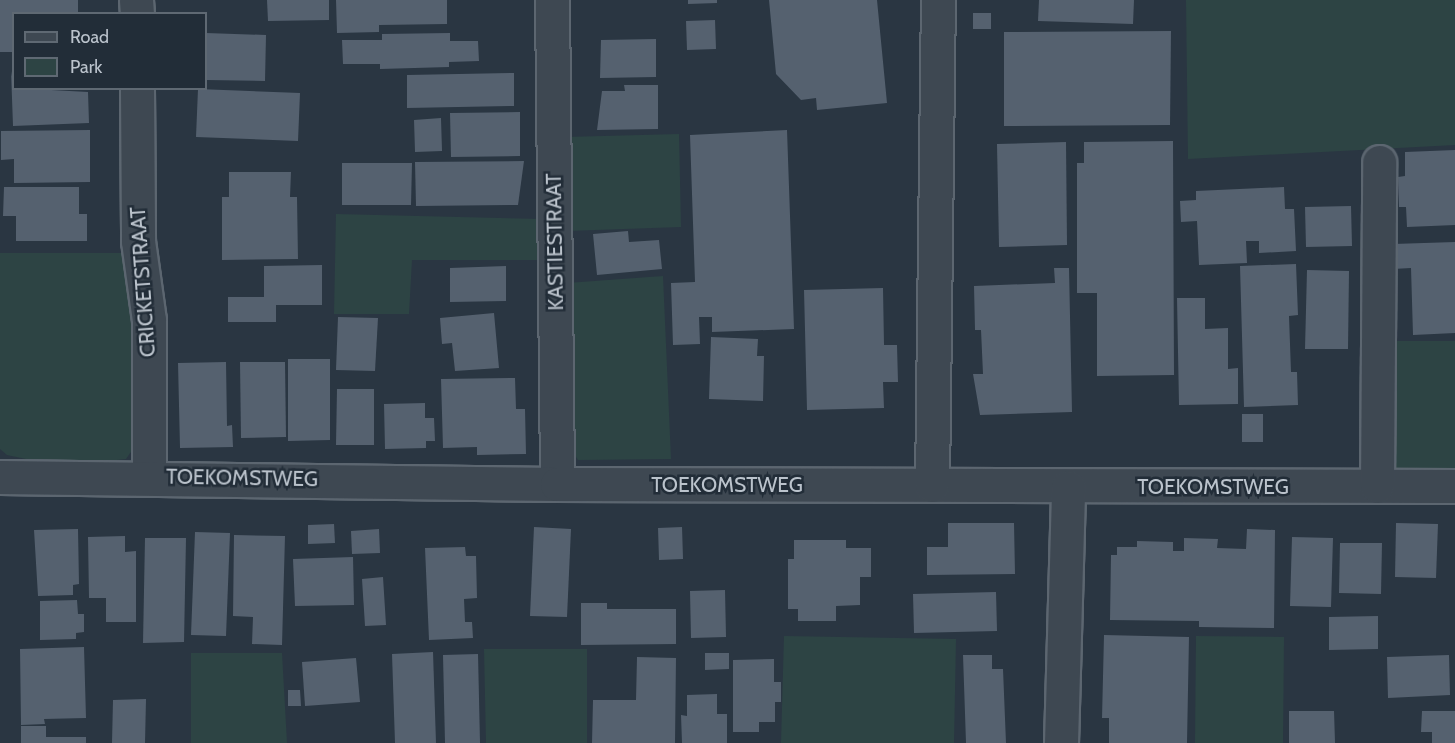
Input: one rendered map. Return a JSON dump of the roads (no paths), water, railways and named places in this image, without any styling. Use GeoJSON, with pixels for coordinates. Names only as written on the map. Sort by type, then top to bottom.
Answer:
{"type":"FeatureCollection","features":[{"type":"Feature","properties":{"kind":"street","name":"KASTIESTRAAT"},"geometry":{"type":"LineString","coordinates":[[552,0],[557,484]]}},
{"type":"Feature","properties":{"kind":"street"},"geometry":{"type":"LineString","coordinates":[[932,485],[938,0]]}},
{"type":"Feature","properties":{"kind":"street","name":"CRICKETSTRAAT"},"geometry":{"type":"LineString","coordinates":[[137,90],[138,241],[149,320],[149,476]]}},
{"type":"Feature","properties":{"kind":"street"},"geometry":{"type":"LineString","coordinates":[[1377,486],[1379,162]]}},
{"type":"Feature","properties":{"kind":"street","name":"TOEKOMSTWEG"},"geometry":{"type":"LineString","coordinates":[[0,477],[149,476],[557,484],[1068,487],[1455,486]]}},
{"type":"Feature","properties":{"kind":"street"},"geometry":{"type":"LineString","coordinates":[[1061,743],[1068,487]]}}]}
